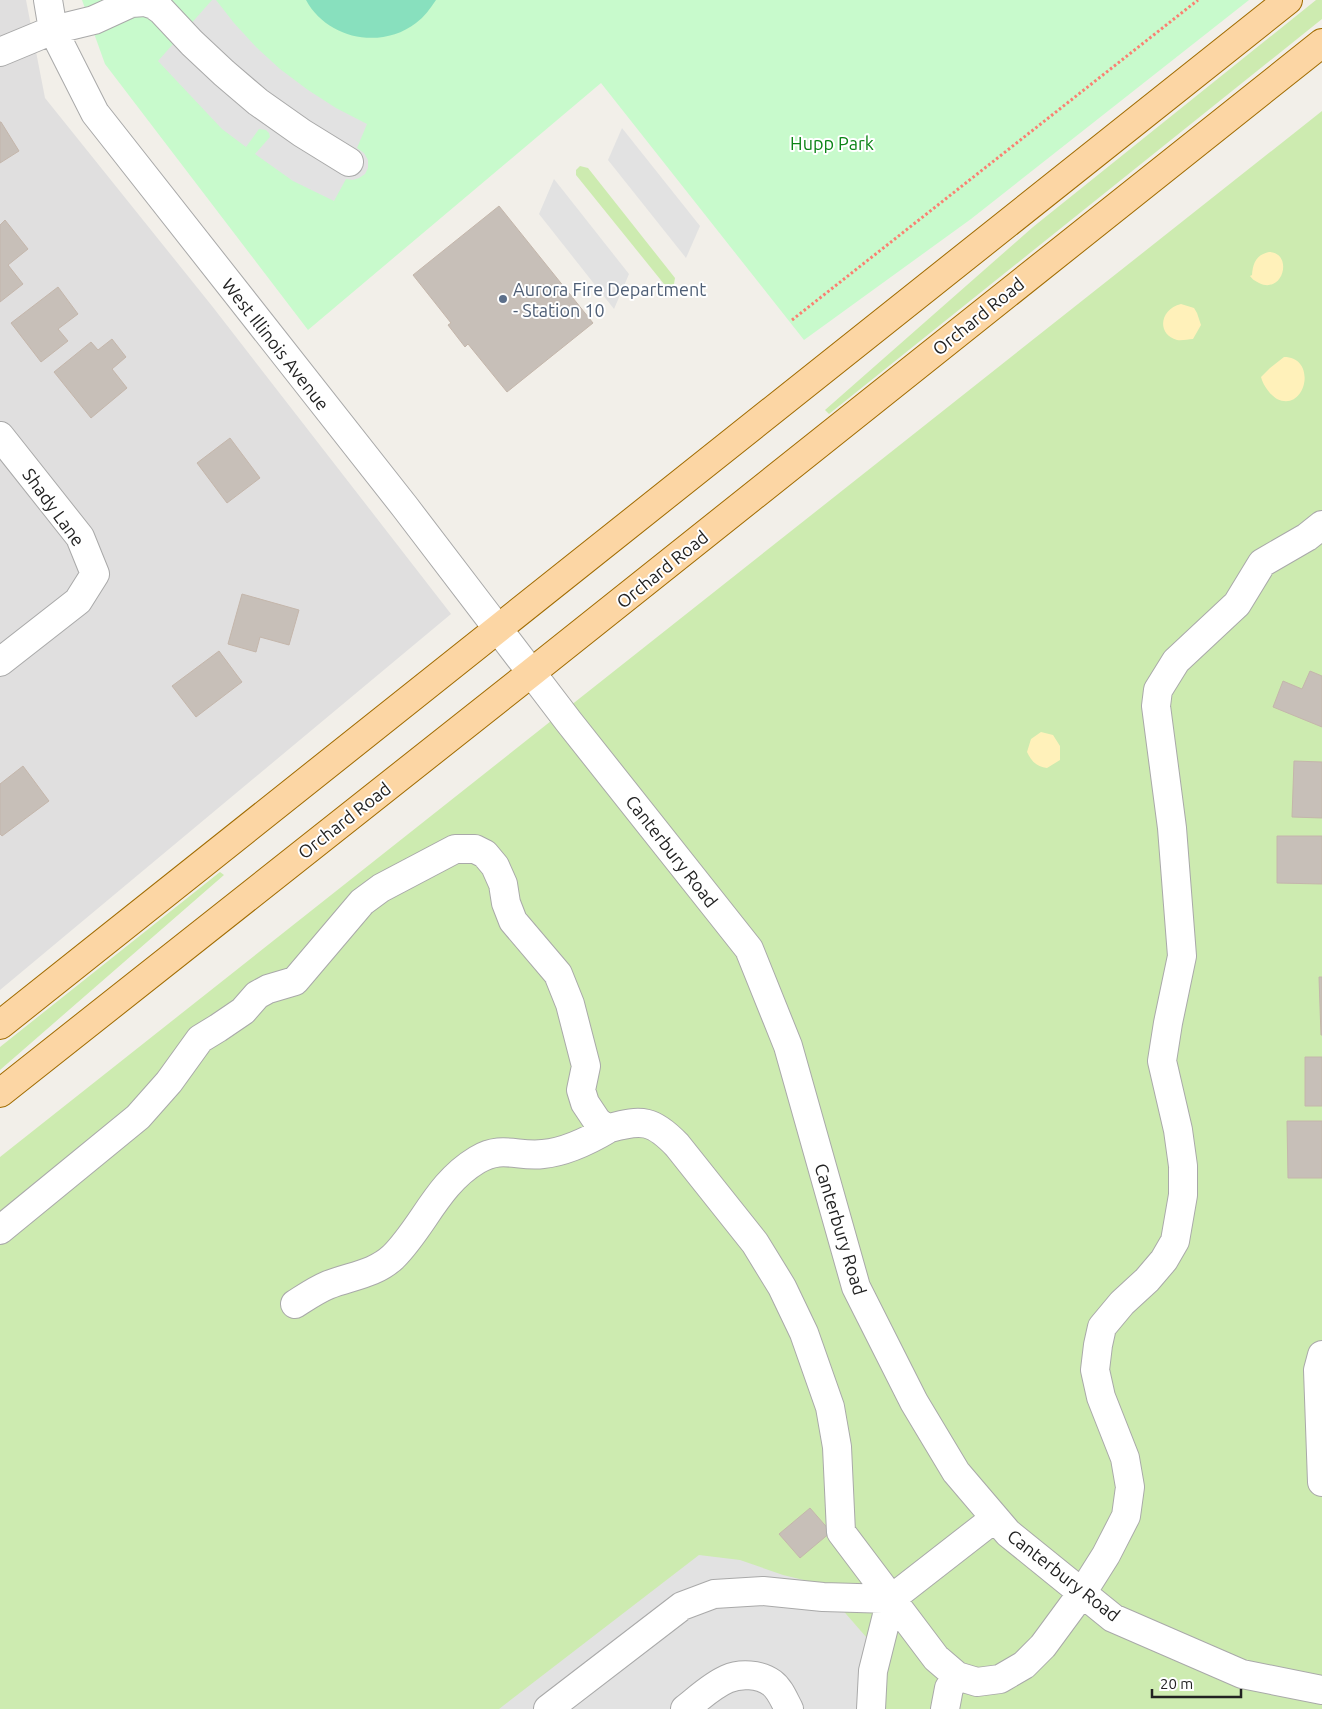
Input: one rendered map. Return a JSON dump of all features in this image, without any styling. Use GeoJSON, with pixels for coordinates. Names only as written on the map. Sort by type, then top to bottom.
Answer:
{"type":"FeatureCollection","features":[{"type":"Feature","properties":{"kind":"main road"},"geometry":{"type":"LineString","coordinates":[[0,1025],[1288,0]]}},
{"type":"Feature","properties":{"kind":"main road","name":"Orchard Road"},"geometry":{"type":"LineString","coordinates":[[0,1093],[1322,43]]}},
{"type":"Feature","properties":{"kind":"street","name":"West Illinois Avenue"},"geometry":{"type":"LineString","coordinates":[[48,0],[53,30],[95,113],[404,507],[531,673]]}},
{"type":"Feature","properties":{"kind":"street"},"geometry":{"type":"LineString","coordinates":[[0,52],[53,30],[94,20],[131,3],[145,2],[161,10],[224,73],[258,102],[302,133],[349,162]]}},
{"type":"Feature","properties":{"kind":"street","name":"Shady Lane"},"geometry":{"type":"LineString","coordinates":[[0,436],[80,537],[95,574],[78,601],[0,662]]}},
{"type":"Feature","properties":{"kind":"street"},"geometry":{"type":"LineString","coordinates":[[296,1304],[315,1291],[329,1285],[376,1270],[393,1256],[443,1189],[459,1172],[476,1160],[492,1152],[542,1154],[558,1152],[610,1128],[624,1124],[649,1123],[668,1135],[677,1145],[755,1243],[782,1287],[804,1333],[830,1407],[837,1447],[841,1532],[936,1658],[957,1676],[977,1682],[1000,1679],[1024,1665],[1043,1646],[1082,1592],[1106,1555],[1126,1516],[1130,1487],[1125,1458],[1101,1397],[1095,1370],[1098,1345],[1102,1327],[1122,1303],[1147,1280],[1164,1260],[1175,1241],[1183,1195],[1183,1166],[1178,1130],[1162,1060],[1182,956],[1172,828],[1156,706],[1158,690],[1176,661],[1237,604],[1262,563],[1307,537],[1322,525]]}},
{"type":"Feature","properties":{"kind":"street","name":"Canterbury Road"},"geometry":{"type":"LineString","coordinates":[[531,673],[749,950],[788,1046],[856,1287],[914,1402],[956,1472],[1008,1533],[1113,1618],[1242,1674],[1322,1690]]}},
{"type":"Feature","properties":{"kind":"street"},"geometry":{"type":"LineString","coordinates":[[0,1230],[138,1117],[169,1082],[200,1039],[243,1011],[257,995],[268,989],[295,982],[362,902],[381,888],[455,849],[475,849],[485,854],[495,866],[503,884],[506,903],[513,921],[558,974],[570,1004],[586,1066],[581,1090],[585,1103],[597,1120],[604,1127],[610,1128]]}},
{"type":"Feature","properties":{"kind":"street"},"geometry":{"type":"LineString","coordinates":[[1322,1355],[1318,1370],[1322,1482]]}},
{"type":"Feature","properties":{"kind":"street"},"geometry":{"type":"LineString","coordinates":[[870,1709],[873,1671],[892,1598],[995,1518]]}},
{"type":"Feature","properties":{"kind":"street"},"geometry":{"type":"LineString","coordinates":[[548,1709],[682,1606],[714,1594],[763,1592],[823,1597],[892,1598]]}},
{"type":"Feature","properties":{"kind":"street"},"geometry":{"type":"LineString","coordinates":[[685,1709],[716,1685],[729,1678],[751,1675],[772,1683],[782,1694],[789,1709]]}},
{"type":"Feature","properties":{"kind":"street"},"geometry":{"type":"LineString","coordinates":[[945,1709],[949,1688],[957,1676]]}},
{"type":"Feature","properties":{"kind":"path"},"geometry":{"type":"LineString","coordinates":[[792,320],[1198,0]]}},
{"type":"Feature","properties":{"kind":"shaded area"},"geometry":{"type":"Polygon","coordinates":[[[0,0],[26,0],[45,98],[212,306],[451,614],[0,990],[0,0]]]}},
{"type":"Feature","properties":{"kind":"shaded area"},"geometry":{"type":"Polygon","coordinates":[[[212,0],[216,0],[256,47],[280,69],[336,108],[367,124],[357,148],[364,153],[368,160],[368,168],[365,174],[359,178],[353,180],[346,179],[334,201],[293,181],[255,154],[270,137],[266,130],[259,129],[246,147],[222,129],[158,61],[212,0]]]}},
{"type":"Feature","properties":{"kind":"shaded area"},"geometry":{"type":"Polygon","coordinates":[[[622,128],[700,226],[686,258],[608,160],[622,128]]]}},
{"type":"Feature","properties":{"kind":"shaded area"},"geometry":{"type":"Polygon","coordinates":[[[554,179],[629,274],[614,309],[539,214],[554,179]]]}},
{"type":"Feature","properties":{"kind":"shaded area"},"geometry":{"type":"Polygon","coordinates":[[[699,1555],[740,1560],[783,1575],[820,1584],[880,1653],[885,1699],[884,1709],[499,1709],[699,1555]]]}},
{"type":"Feature","properties":{"kind":"green space","name":"Hupp Park"},"geometry":{"type":"Polygon","coordinates":[[[82,0],[1249,0],[971,219],[804,340],[601,83],[308,330],[105,64],[82,0]]]}},
{"type":"Feature","properties":{"kind":"green space"},"geometry":{"type":"Polygon","coordinates":[[[306,0],[436,0],[416,23],[402,31],[387,36],[371,38],[341,32],[327,24],[315,13],[306,0]]]}},
{"type":"Feature","properties":{"kind":"green space"},"geometry":{"type":"Polygon","coordinates":[[[1316,0],[1322,0],[1322,19],[829,414],[825,410],[1033,227],[1316,0]]]}},
{"type":"Feature","properties":{"kind":"green space"},"geometry":{"type":"Polygon","coordinates":[[[1322,111],[1322,1709],[0,1709],[0,1157],[1322,111]]]}},
{"type":"Feature","properties":{"kind":"green space"},"geometry":{"type":"Polygon","coordinates":[[[580,166],[588,168],[675,278],[674,284],[669,286],[664,284],[576,175],[576,170],[580,166]]]}},
{"type":"Feature","properties":{"kind":"green space"},"geometry":{"type":"Polygon","coordinates":[[[220,872],[224,875],[0,1070],[0,1047],[220,872]]]}},
{"type":"Feature","properties":{"kind":"sand"},"geometry":{"type":"Polygon","coordinates":[[[1269,252],[1277,254],[1283,265],[1279,279],[1267,285],[1259,283],[1250,276],[1258,257],[1269,252]]]}},
{"type":"Feature","properties":{"kind":"sand"},"geometry":{"type":"Polygon","coordinates":[[[1181,304],[1194,308],[1197,313],[1201,325],[1193,339],[1177,340],[1166,333],[1163,322],[1165,316],[1174,307],[1181,304]]]}},
{"type":"Feature","properties":{"kind":"sand"},"geometry":{"type":"Polygon","coordinates":[[[1284,357],[1295,359],[1301,366],[1304,374],[1301,392],[1295,398],[1287,401],[1277,399],[1272,395],[1261,377],[1284,357]]]}},
{"type":"Feature","properties":{"kind":"sand"},"geometry":{"type":"Polygon","coordinates":[[[1041,732],[1053,735],[1060,746],[1060,760],[1047,768],[1035,763],[1027,752],[1031,739],[1041,732]]]}},
{"type":"Feature","properties":{"kind":"building"},"geometry":{"type":"Polygon","coordinates":[[[0,122],[19,151],[0,163],[0,122]]]}},
{"type":"Feature","properties":{"kind":"building","name":"Aurora Fire Department - Station 10"},"geometry":{"type":"Polygon","coordinates":[[[499,206],[593,323],[507,392],[468,344],[465,347],[448,325],[451,323],[413,275],[499,206]]]}},
{"type":"Feature","properties":{"kind":"building"},"geometry":{"type":"Polygon","coordinates":[[[5,220],[28,249],[8,265],[23,284],[0,302],[0,225],[5,220]]]}},
{"type":"Feature","properties":{"kind":"building"},"geometry":{"type":"Polygon","coordinates":[[[58,287],[78,314],[58,329],[68,341],[41,362],[11,323],[58,287]]]}},
{"type":"Feature","properties":{"kind":"building"},"geometry":{"type":"Polygon","coordinates":[[[112,339],[126,357],[112,369],[127,388],[91,418],[54,372],[91,342],[98,350],[112,339]]]}},
{"type":"Feature","properties":{"kind":"building"},"geometry":{"type":"Polygon","coordinates":[[[230,438],[260,478],[227,503],[197,463],[230,438]]]}},
{"type":"Feature","properties":{"kind":"building"},"geometry":{"type":"Polygon","coordinates":[[[242,594],[299,610],[289,645],[260,637],[256,652],[228,644],[242,594]]]}},
{"type":"Feature","properties":{"kind":"building"},"geometry":{"type":"Polygon","coordinates":[[[219,651],[242,682],[196,717],[172,686],[219,651]]]}},
{"type":"Feature","properties":{"kind":"building"},"geometry":{"type":"Polygon","coordinates":[[[1310,671],[1322,676],[1322,727],[1273,707],[1283,681],[1302,689],[1310,671]]]}},
{"type":"Feature","properties":{"kind":"building"},"geometry":{"type":"Polygon","coordinates":[[[1294,761],[1322,762],[1322,818],[1292,817],[1294,761]]]}},
{"type":"Feature","properties":{"kind":"building"},"geometry":{"type":"Polygon","coordinates":[[[23,766],[49,801],[2,836],[0,834],[0,784],[23,766]]]}},
{"type":"Feature","properties":{"kind":"building"},"geometry":{"type":"Polygon","coordinates":[[[1277,836],[1322,836],[1322,884],[1277,883],[1277,836]]]}},
{"type":"Feature","properties":{"kind":"building"},"geometry":{"type":"Polygon","coordinates":[[[1319,977],[1322,977],[1322,1035],[1321,1035],[1319,977]]]}},
{"type":"Feature","properties":{"kind":"building"},"geometry":{"type":"Polygon","coordinates":[[[1305,1057],[1322,1057],[1322,1106],[1305,1106],[1305,1057]]]}},
{"type":"Feature","properties":{"kind":"building"},"geometry":{"type":"Polygon","coordinates":[[[1287,1121],[1322,1121],[1322,1178],[1288,1178],[1287,1121]]]}},
{"type":"Feature","properties":{"kind":"building"},"geometry":{"type":"Polygon","coordinates":[[[810,1508],[831,1532],[800,1558],[779,1534],[810,1508]]]}},
{"type":"Feature","properties":{"kind":"place","name":"Aurora Fire Department - Station 10"},"geometry":{"type":"Point","coordinates":[503,299]}}]}
